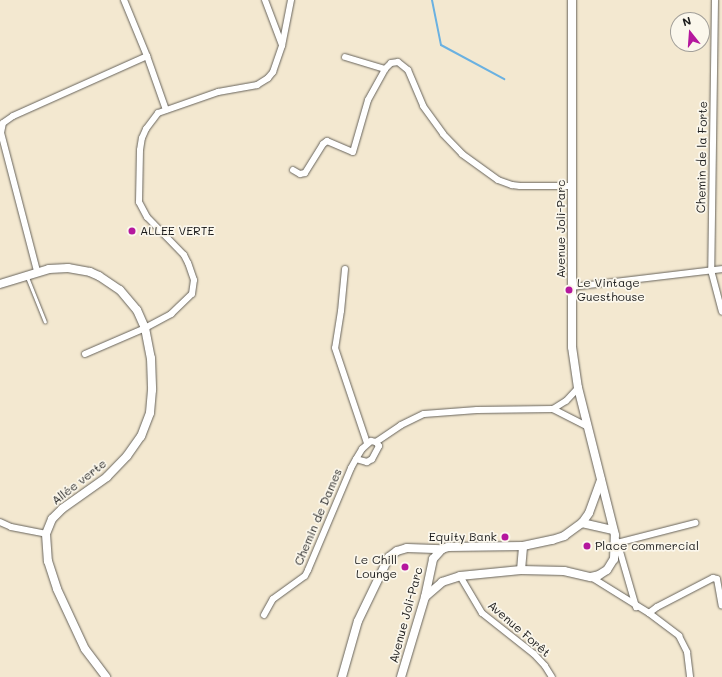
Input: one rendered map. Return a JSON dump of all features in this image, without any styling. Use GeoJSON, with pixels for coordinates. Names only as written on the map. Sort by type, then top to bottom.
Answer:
{"type":"FeatureCollection","features":[{"type":"Feature","properties":{"kind":"street"},"geometry":{"type":"LineString","coordinates":[[124,0],[147,56],[166,110]]}},
{"type":"Feature","properties":{"kind":"street"},"geometry":{"type":"LineString","coordinates":[[265,0],[282,46]]}},
{"type":"Feature","properties":{"kind":"street"},"geometry":{"type":"LineString","coordinates":[[85,354],[145,328],[180,306],[192,294],[192,269],[184,255],[147,217],[139,202],[140,150],[142,138],[152,120],[158,113],[218,92],[257,85],[264,82],[273,72],[282,46],[291,0]]}},
{"type":"Feature","properties":{"kind":"street","name":"Avenue Joli-Parc"},"geometry":{"type":"LineString","coordinates":[[572,0],[572,339],[578,388],[615,536],[615,552],[612,563],[603,572],[591,577]]}},
{"type":"Feature","properties":{"kind":"street","name":"Chemin de la Forte"},"geometry":{"type":"LineString","coordinates":[[714,0],[711,270],[722,312]]}},
{"type":"Feature","properties":{"kind":"street"},"geometry":{"type":"LineString","coordinates":[[37,271],[0,128],[3,123],[13,116],[147,56]]}},
{"type":"Feature","properties":{"kind":"street"},"geometry":{"type":"LineString","coordinates":[[345,57],[385,69]]}},
{"type":"Feature","properties":{"kind":"street"},"geometry":{"type":"LineString","coordinates":[[293,170],[300,174],[305,173],[323,144],[327,141],[353,152],[366,105],[385,69],[391,63],[398,62],[408,70],[423,106],[436,126],[462,154],[498,180],[516,186],[573,186]]}},
{"type":"Feature","properties":{"kind":"street","name":"Allée verte"},"geometry":{"type":"LineString","coordinates":[[0,284],[37,271],[68,268],[80,269],[99,276],[113,284],[137,310],[145,328],[151,358],[152,396],[150,412],[141,436],[127,456],[107,477],[62,509],[52,519],[46,534]]}},
{"type":"Feature","properties":{"kind":"street"},"geometry":{"type":"LineString","coordinates":[[345,269],[341,311],[335,348],[367,443],[376,442],[419,415],[477,410],[553,409],[587,426]]}},
{"type":"Feature","properties":{"kind":"street"},"geometry":{"type":"LineString","coordinates":[[572,287],[722,269]]}},
{"type":"Feature","properties":{"kind":"street"},"geometry":{"type":"LineString","coordinates":[[553,409],[566,401],[578,388]]}},
{"type":"Feature","properties":{"kind":"street"},"geometry":{"type":"LineString","coordinates":[[356,459],[370,461],[379,446],[376,442]]}},
{"type":"Feature","properties":{"kind":"street","name":"Chemin de Dames"},"geometry":{"type":"LineString","coordinates":[[264,615],[272,600],[304,576],[308,570],[351,468],[367,443]]}},
{"type":"Feature","properties":{"kind":"street"},"geometry":{"type":"LineString","coordinates":[[342,677],[358,621],[389,557],[397,551],[407,548],[442,549],[448,547],[522,546],[552,540],[574,530],[582,523],[594,502],[601,479]]}},
{"type":"Feature","properties":{"kind":"street"},"geometry":{"type":"LineString","coordinates":[[0,522],[11,527],[46,534],[48,561],[57,589],[85,649],[106,677]]}},
{"type":"Feature","properties":{"kind":"street"},"geometry":{"type":"LineString","coordinates":[[582,523],[615,536],[695,523]]}},
{"type":"Feature","properties":{"kind":"street"},"geometry":{"type":"LineString","coordinates":[[615,536],[636,607]]}},
{"type":"Feature","properties":{"kind":"street"},"geometry":{"type":"LineString","coordinates":[[521,570],[522,546]]}},
{"type":"Feature","properties":{"kind":"street","name":"Avenue Joli-Parc"},"geometry":{"type":"LineString","coordinates":[[401,677],[425,597],[433,559],[442,549]]}},
{"type":"Feature","properties":{"kind":"street"},"geometry":{"type":"LineString","coordinates":[[425,597],[442,582],[460,576],[521,570],[564,571],[591,577],[673,630],[682,639],[687,652],[690,677]]}},
{"type":"Feature","properties":{"kind":"street","name":"Avenue Forêt"},"geometry":{"type":"LineString","coordinates":[[460,576],[482,612],[534,654],[545,666],[552,677]]}},
{"type":"Feature","properties":{"kind":"street"},"geometry":{"type":"LineString","coordinates":[[649,614],[657,606],[713,578],[717,579],[719,584],[722,606]]}},
{"type":"Feature","properties":{"kind":"lane"},"geometry":{"type":"LineString","coordinates":[[27,275],[44,322]]}},
{"type":"Feature","properties":{"kind":"waterway"},"geometry":{"type":"LineString","coordinates":[[432,0],[441,45],[504,79]]}},
{"type":"Feature","properties":{"kind":"place","name":"ALLEE VERTE"},"geometry":{"type":"Point","coordinates":[132,231]}},
{"type":"Feature","properties":{"kind":"place","name":"Le Vintage Guesthouse"},"geometry":{"type":"Point","coordinates":[569,290]}},
{"type":"Feature","properties":{"kind":"place","name":"Equity Bank"},"geometry":{"type":"Point","coordinates":[505,537]}},
{"type":"Feature","properties":{"kind":"place","name":"Place commercial"},"geometry":{"type":"Point","coordinates":[587,546]}},
{"type":"Feature","properties":{"kind":"place","name":"Le Chill Lounge"},"geometry":{"type":"Point","coordinates":[405,567]}}]}
